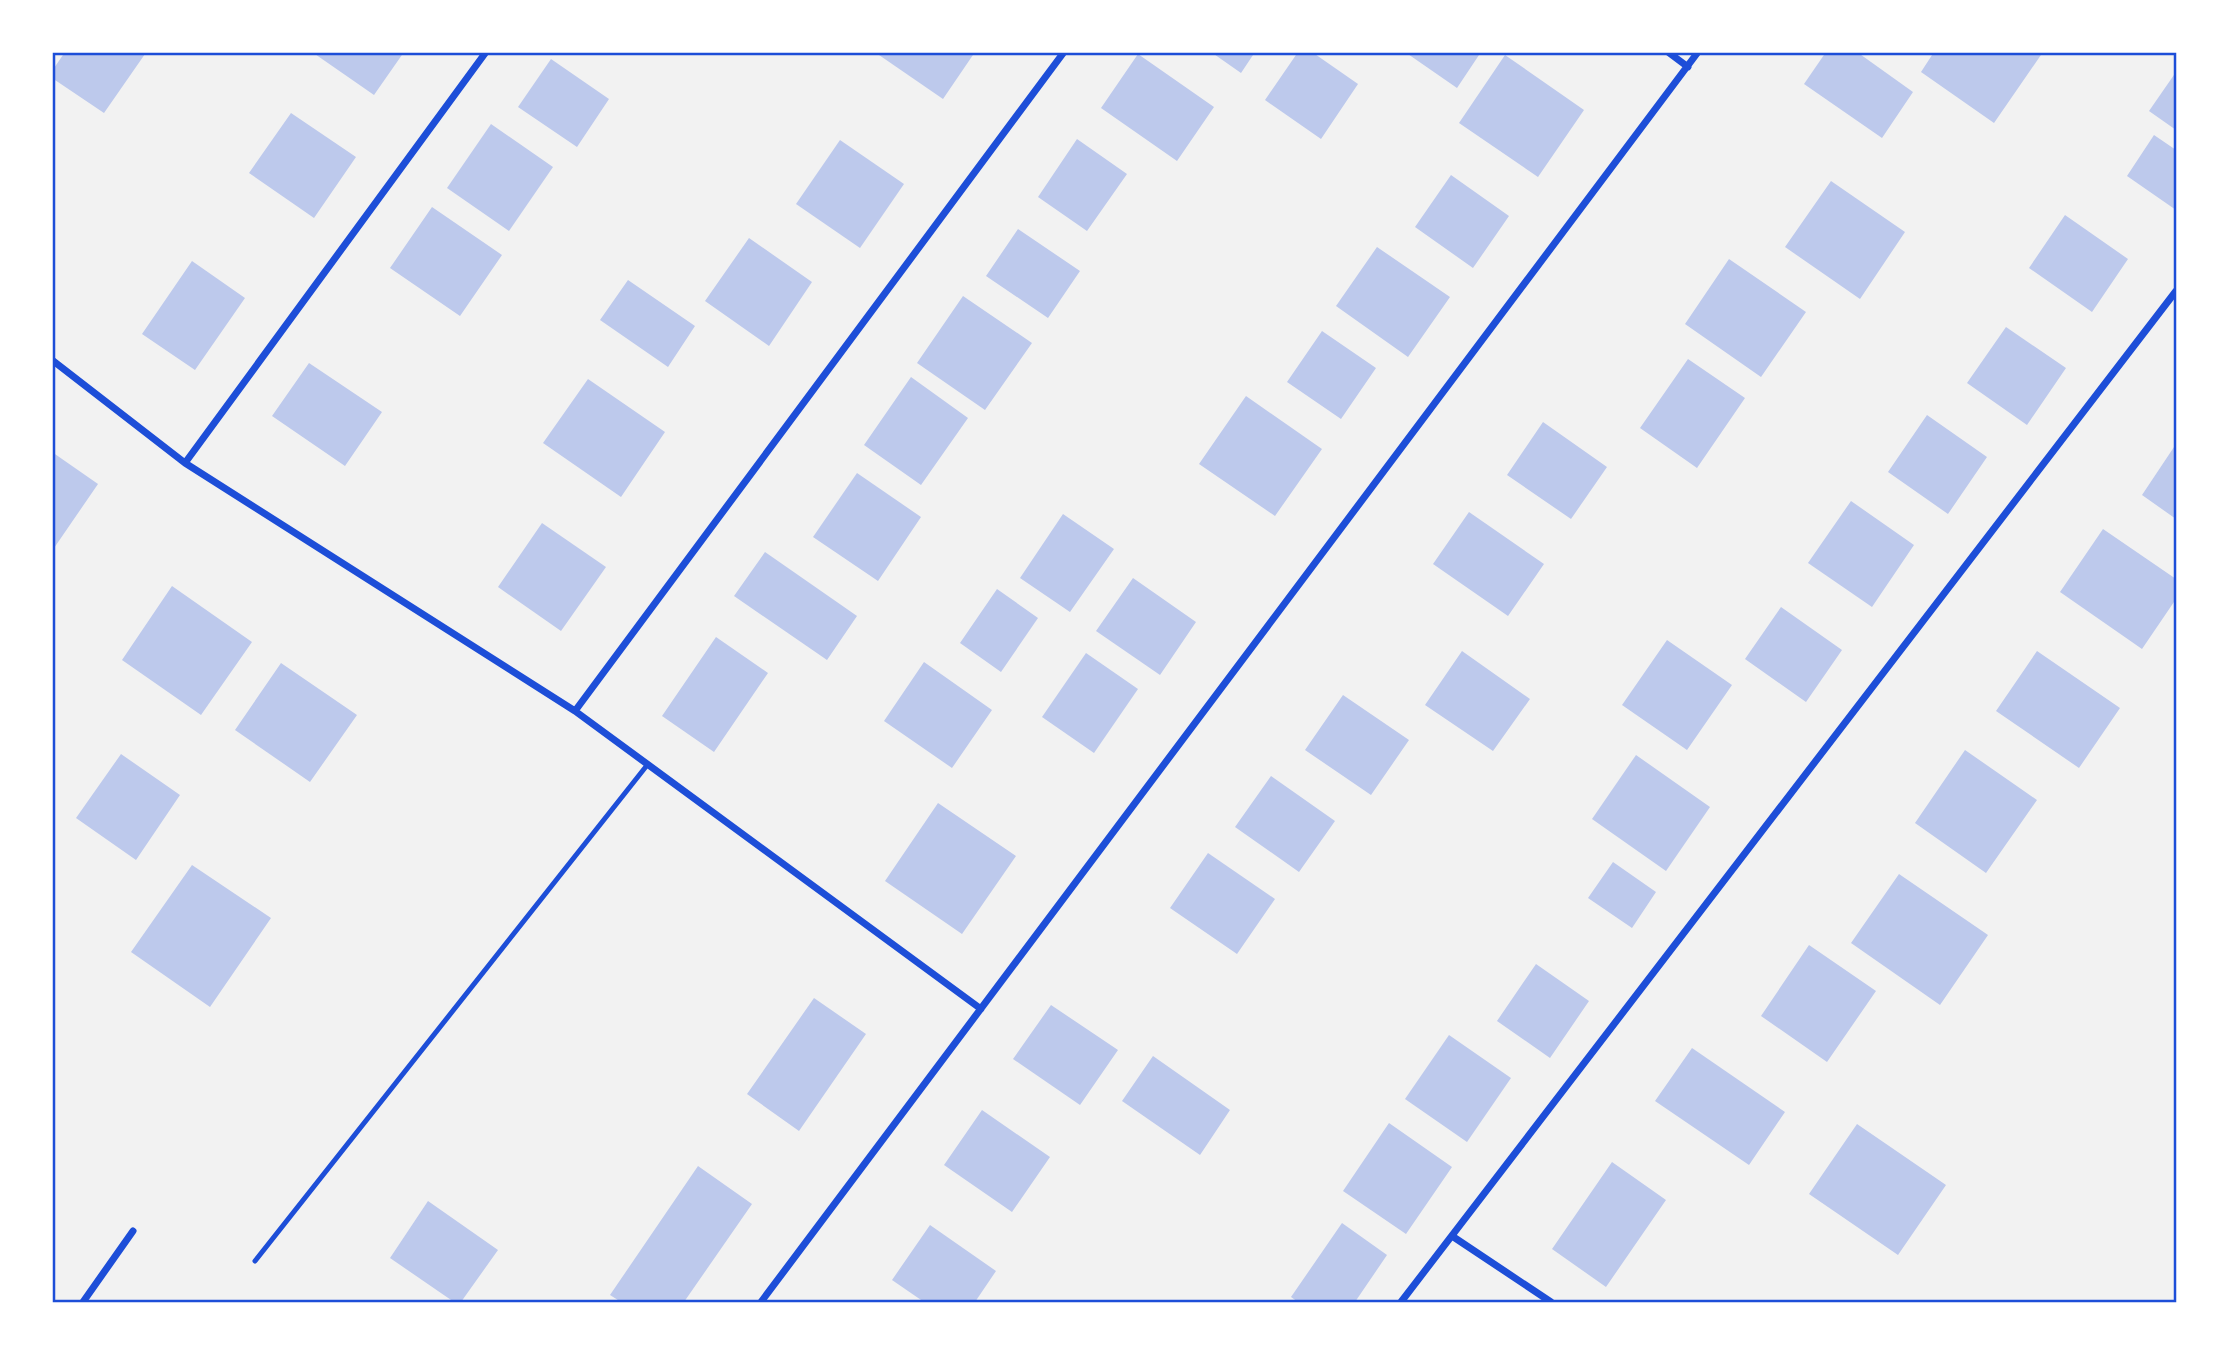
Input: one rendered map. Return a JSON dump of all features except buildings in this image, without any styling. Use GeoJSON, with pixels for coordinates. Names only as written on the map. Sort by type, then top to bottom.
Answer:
{"type":"FeatureCollection","features":[{"type":"Feature","properties":{"kind":"street"},"geometry":{"type":"LineString","coordinates":[[185,463],[486,52]]}},
{"type":"Feature","properties":{"kind":"street"},"geometry":{"type":"LineString","coordinates":[[575,711],[1063,52]]}},
{"type":"Feature","properties":{"kind":"street"},"geometry":{"type":"LineString","coordinates":[[1668,52],[1688,67]]}},
{"type":"Feature","properties":{"kind":"street"},"geometry":{"type":"LineString","coordinates":[[761,1303],[1698,52]]}},
{"type":"Feature","properties":{"kind":"street"},"geometry":{"type":"LineString","coordinates":[[1401,1303],[2176,291]]}},
{"type":"Feature","properties":{"kind":"street"},"geometry":{"type":"LineString","coordinates":[[52,360],[185,463],[575,711],[981,1009]]}},
{"type":"Feature","properties":{"kind":"street"},"geometry":{"type":"LineString","coordinates":[[83,1303],[133,1231]]}},
{"type":"Feature","properties":{"kind":"street"},"geometry":{"type":"LineString","coordinates":[[1452,1236],[1551,1303]]}},
{"type":"Feature","properties":{"kind":"lane"},"geometry":{"type":"LineString","coordinates":[[256,1261],[648,764]]}}]}
